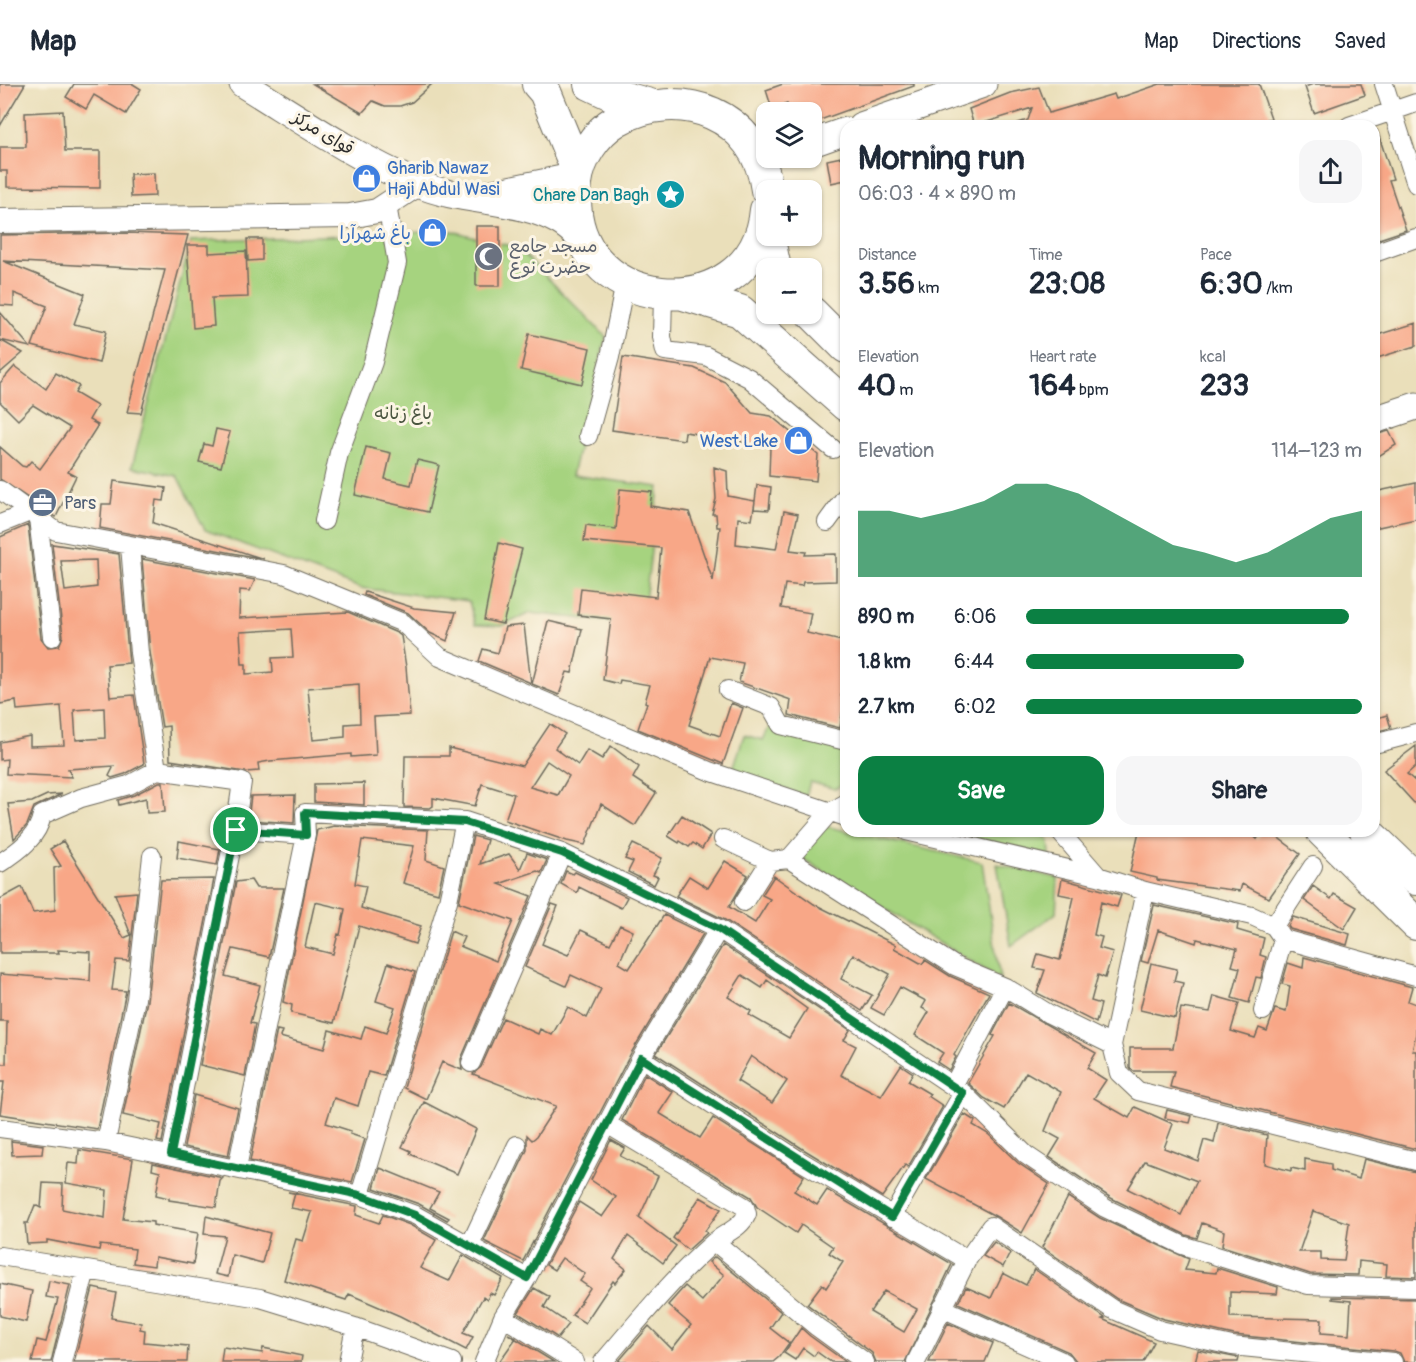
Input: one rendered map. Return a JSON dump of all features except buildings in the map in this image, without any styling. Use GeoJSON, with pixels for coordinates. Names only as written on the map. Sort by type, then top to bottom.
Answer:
{"type":"FeatureCollection","features":[{"type":"Feature","properties":{"kind":"highway"},"geometry":{"type":"LineString","coordinates":[[538,84],[545,92],[578,174]]}},
{"type":"Feature","properties":{"kind":"highway"},"geometry":{"type":"LineString","coordinates":[[590,84],[611,94],[650,105]]}},
{"type":"Feature","properties":{"kind":"highway"},"geometry":{"type":"LineString","coordinates":[[756,142],[721,116],[705,108],[678,103],[650,105],[631,111],[613,122],[598,136],[586,153],[578,174],[575,198],[577,220],[584,241],[595,258],[625,283],[740,311],[840,400]]}},
{"type":"Feature","properties":{"kind":"highway"},"geometry":{"type":"LineString","coordinates":[[673,294],[721,281],[737,269],[756,243]]}},
{"type":"Feature","properties":{"kind":"highway"},"geometry":{"type":"LineString","coordinates":[[822,323],[840,341]]}},
{"type":"Feature","properties":{"kind":"highway"},"geometry":{"type":"LineString","coordinates":[[1328,837],[1416,924]]}},
{"type":"Feature","properties":{"kind":"highway"},"geometry":{"type":"LineString","coordinates":[[1371,837],[1416,879]]}},
{"type":"Feature","properties":{"kind":"main road","name":"قوای مرکز"},"geometry":{"type":"LineString","coordinates":[[243,84],[358,154],[418,184],[441,192],[527,208],[560,221],[584,241]]}},
{"type":"Feature","properties":{"kind":"main road"},"geometry":{"type":"LineString","coordinates":[[877,120],[969,86]]}},
{"type":"Feature","properties":{"kind":"main road"},"geometry":{"type":"LineString","coordinates":[[822,139],[840,133]]}},
{"type":"Feature","properties":{"kind":"main road"},"geometry":{"type":"LineString","coordinates":[[474,197],[578,174]]}},
{"type":"Feature","properties":{"kind":"main road"},"geometry":{"type":"LineString","coordinates":[[1380,418],[1416,406]]}},
{"type":"Feature","properties":{"kind":"street"},"geometry":{"type":"LineString","coordinates":[[1384,84],[1416,184]]}},
{"type":"Feature","properties":{"kind":"street"},"geometry":{"type":"LineString","coordinates":[[1367,120],[1416,103]]}},
{"type":"Feature","properties":{"kind":"street"},"geometry":{"type":"LineString","coordinates":[[0,221],[350,216],[377,211],[418,184]]}},
{"type":"Feature","properties":{"kind":"street"},"geometry":{"type":"LineString","coordinates":[[324,521],[339,453],[373,362],[397,263],[387,206]]}},
{"type":"Feature","properties":{"kind":"street"},"geometry":{"type":"LineString","coordinates":[[1380,250],[1416,238]]}},
{"type":"Feature","properties":{"kind":"street"},"geometry":{"type":"LineString","coordinates":[[588,436],[610,357],[625,283]]}},
{"type":"Feature","properties":{"kind":"street"},"geometry":{"type":"LineString","coordinates":[[673,294],[662,337],[665,351],[706,356],[749,378],[833,449]]}},
{"type":"Feature","properties":{"kind":"street"},"geometry":{"type":"LineString","coordinates":[[0,490],[57,531],[284,574],[403,623],[440,657],[709,771],[837,815],[789,859],[770,861],[723,839]]}},
{"type":"Feature","properties":{"kind":"street"},"geometry":{"type":"LineString","coordinates":[[827,522],[840,504]]}},
{"type":"Feature","properties":{"kind":"street"},"geometry":{"type":"LineString","coordinates":[[0,524],[34,515]]}},
{"type":"Feature","properties":{"kind":"street"},"geometry":{"type":"LineString","coordinates":[[34,515],[52,637]]}},
{"type":"Feature","properties":{"kind":"street"},"geometry":{"type":"LineString","coordinates":[[130,546],[139,653],[157,770]]}},
{"type":"Feature","properties":{"kind":"street"},"geometry":{"type":"LineString","coordinates":[[728,690],[771,707],[781,725],[840,740]]}},
{"type":"Feature","properties":{"kind":"street"},"geometry":{"type":"LineString","coordinates":[[1380,742],[1416,733]]}},
{"type":"Feature","properties":{"kind":"street"},"geometry":{"type":"LineString","coordinates":[[0,863],[18,851],[40,829],[42,814],[81,798],[129,786],[157,770],[242,782],[236,830],[171,1154]]}},
{"type":"Feature","properties":{"kind":"street"},"geometry":{"type":"LineString","coordinates":[[237,1168],[306,835],[305,813],[465,822],[562,853],[719,929],[958,1089],[1026,1155],[1105,1208],[1182,1245],[1308,1285],[1416,1288]]}},
{"type":"Feature","properties":{"kind":"street"},"geometry":{"type":"LineString","coordinates":[[360,1195],[448,901],[465,822]]}},
{"type":"Feature","properties":{"kind":"street"},"geometry":{"type":"LineString","coordinates":[[236,830],[306,835]]}},
{"type":"Feature","properties":{"kind":"street"},"geometry":{"type":"LineString","coordinates":[[932,837],[1098,876],[1145,891],[1252,916],[1278,933],[1416,976]]}},
{"type":"Feature","properties":{"kind":"street"},"geometry":{"type":"LineString","coordinates":[[1064,837],[1098,876]]}},
{"type":"Feature","properties":{"kind":"street"},"geometry":{"type":"LineString","coordinates":[[471,1063],[562,853]]}},
{"type":"Feature","properties":{"kind":"street"},"geometry":{"type":"LineString","coordinates":[[106,1142],[136,999],[152,856]]}},
{"type":"Feature","properties":{"kind":"street"},"geometry":{"type":"LineString","coordinates":[[789,859],[955,966],[1005,987],[1049,1014],[1112,1045]]}},
{"type":"Feature","properties":{"kind":"street"},"geometry":{"type":"LineString","coordinates":[[744,902],[770,861]]}},
{"type":"Feature","properties":{"kind":"street"},"geometry":{"type":"LineString","coordinates":[[1263,1011],[1278,933],[1313,866]]}},
{"type":"Feature","properties":{"kind":"street"},"geometry":{"type":"LineString","coordinates":[[1145,891],[1112,1045],[1119,1073],[1138,1090],[1416,1161]]}},
{"type":"Feature","properties":{"kind":"street"},"geometry":{"type":"LineString","coordinates":[[484,1362],[503,1317],[527,1278],[641,1058],[719,929]]}},
{"type":"Feature","properties":{"kind":"street"},"geometry":{"type":"LineString","coordinates":[[892,1217],[958,1089],[1005,987]]}},
{"type":"Feature","properties":{"kind":"street"},"geometry":{"type":"LineString","coordinates":[[641,1058],[892,1217],[967,1260]]}},
{"type":"Feature","properties":{"kind":"street"},"geometry":{"type":"LineString","coordinates":[[603,1362],[663,1292],[715,1242],[744,1222],[747,1214],[745,1207],[607,1124]]}},
{"type":"Feature","properties":{"kind":"street"},"geometry":{"type":"LineString","coordinates":[[0,1128],[106,1142],[171,1154],[360,1195],[415,1215],[527,1278]]}},
{"type":"Feature","properties":{"kind":"street"},"geometry":{"type":"LineString","coordinates":[[470,1245],[517,1145]]}},
{"type":"Feature","properties":{"kind":"street"},"geometry":{"type":"LineString","coordinates":[[916,1362],[967,1260],[991,1226],[1112,1309],[1160,1330],[1232,1346],[1394,1362]]}},
{"type":"Feature","properties":{"kind":"street"},"geometry":{"type":"LineString","coordinates":[[715,1242],[817,1327],[865,1362]]}},
{"type":"Feature","properties":{"kind":"street"},"geometry":{"type":"LineString","coordinates":[[0,1256],[260,1298],[355,1326],[452,1362]]}},
{"type":"Feature","properties":{"kind":"street"},"geometry":{"type":"LineString","coordinates":[[62,1362],[86,1269]]}},
{"type":"Feature","properties":{"kind":"street"},"geometry":{"type":"LineString","coordinates":[[942,1308],[1064,1362]]}},
{"type":"Feature","properties":{"kind":"street"},"geometry":{"type":"LineString","coordinates":[[503,1317],[575,1362]]}},
{"type":"Feature","properties":{"kind":"street"},"geometry":{"type":"LineString","coordinates":[[348,1362],[355,1326]]}},
{"type":"Feature","properties":{"kind":"green space","name":"باغ زنانه"},"geometry":{"type":"Polygon","coordinates":[[[452,231],[518,248],[606,337],[572,475],[659,487],[642,625],[530,613],[502,626],[475,625],[469,601],[360,588],[205,530],[177,476],[132,467],[191,241],[452,231]]]}},
{"type":"Feature","properties":{"kind":"green space"},"geometry":{"type":"Polygon","coordinates":[[[769,727],[840,744],[840,786],[835,789],[810,782],[806,796],[732,772],[744,735],[763,740],[769,727]]]}},
{"type":"Feature","properties":{"kind":"green space"},"geometry":{"type":"Polygon","coordinates":[[[820,825],[840,830],[840,837],[873,837],[982,862],[1000,979],[795,854],[820,825]]]}},
{"type":"Feature","properties":{"kind":"green space"},"geometry":{"type":"Polygon","coordinates":[[[967,837],[1045,837],[1049,841],[1050,856],[967,837]]]}},
{"type":"Feature","properties":{"kind":"green space"},"geometry":{"type":"Polygon","coordinates":[[[997,864],[1058,878],[1056,913],[1011,946],[997,864]]]}},
{"type":"Feature","properties":{"kind":"place","name":"Gharib Nawaz Haji Abdul Wasi"},"geometry":{"type":"Point","coordinates":[366,178]}},
{"type":"Feature","properties":{"kind":"place","name":"Chare Dan Bagh"},"geometry":{"type":"Point","coordinates":[670,195]}},
{"type":"Feature","properties":{"kind":"place","name":"باغ شهرآرا"},"geometry":{"type":"Point","coordinates":[432,233]}},
{"type":"Feature","properties":{"kind":"place","name":"مسجد جامع حضرت نوع"},"geometry":{"type":"Point","coordinates":[488,256]}},
{"type":"Feature","properties":{"kind":"place","name":"West Lake"},"geometry":{"type":"Point","coordinates":[799,441]}},
{"type":"Feature","properties":{"kind":"place","name":"Pars"},"geometry":{"type":"Point","coordinates":[43,503]}},
{"type":"Feature","properties":{"kind":"route"},"geometry":{"type":"LineString","coordinates":[[305,813],[465,822],[562,853],[719,929],[963,1093],[892,1217],[797,1159],[641,1058],[527,1278],[415,1215],[360,1195],[171,1154],[236,830],[306,835],[305,813]]}}]}
